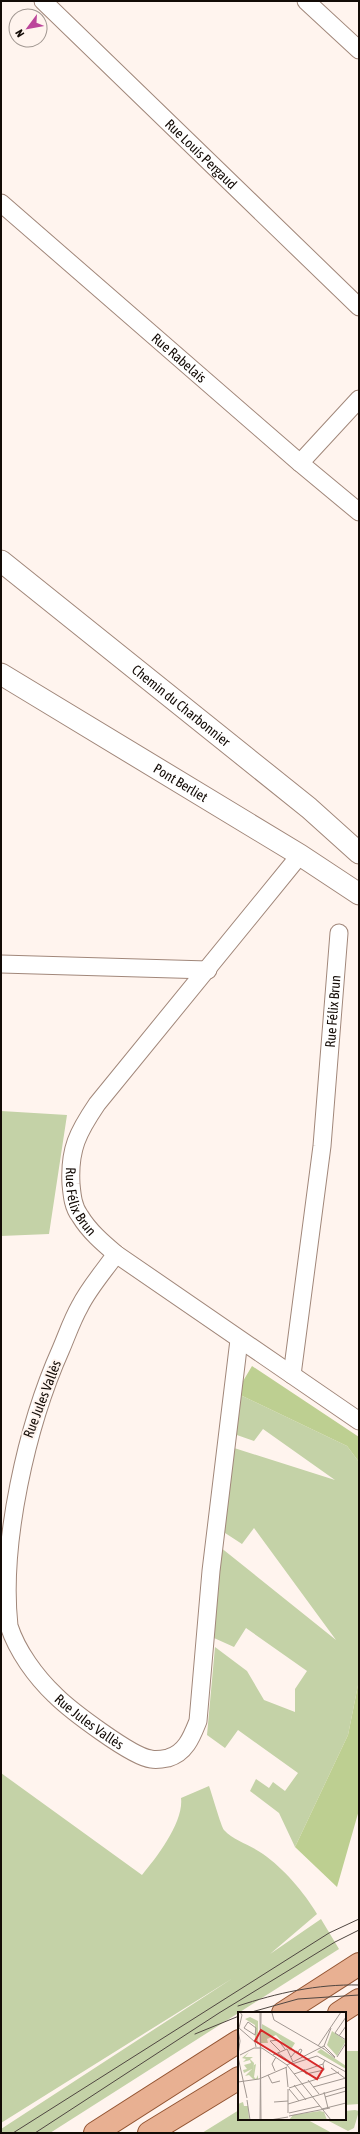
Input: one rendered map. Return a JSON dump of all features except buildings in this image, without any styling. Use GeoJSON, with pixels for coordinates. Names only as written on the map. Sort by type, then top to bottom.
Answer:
{"type":"FeatureCollection","features":[{"type":"Feature","properties":{"kind":"main road"},"geometry":{"type":"LineString","coordinates":[[285,2012],[359,1964]]}},
{"type":"Feature","properties":{"kind":"main road"},"geometry":{"type":"LineString","coordinates":[[340,2012],[359,2000]]}},
{"type":"Feature","properties":{"kind":"main road"},"geometry":{"type":"LineString","coordinates":[[95,2133],[238,2042]]}},
{"type":"Feature","properties":{"kind":"main road"},"geometry":{"type":"LineString","coordinates":[[149,2133],[238,2079]]}},
{"type":"Feature","properties":{"kind":"street","name":"Rue Louis Pergaud"},"geometry":{"type":"LineString","coordinates":[[43,1],[359,307]]}},
{"type":"Feature","properties":{"kind":"street"},"geometry":{"type":"LineString","coordinates":[[306,1],[359,50]]}},
{"type":"Feature","properties":{"kind":"street","name":"Rue Rabelais"},"geometry":{"type":"LineString","coordinates":[[1,203],[300,463],[359,512]]}},
{"type":"Feature","properties":{"kind":"street"},"geometry":{"type":"LineString","coordinates":[[300,463],[359,399]]}},
{"type":"Feature","properties":{"kind":"street","name":"Chemin du Charbonnier"},"geometry":{"type":"LineString","coordinates":[[1,561],[309,808],[359,853]]}},
{"type":"Feature","properties":{"kind":"street","name":"Pont Berliet"},"geometry":{"type":"LineString","coordinates":[[1,674],[300,854],[359,894]]}},
{"type":"Feature","properties":{"kind":"street","name":"Rue Félix Brun"},"geometry":{"type":"LineString","coordinates":[[300,854],[208,970],[97,1104],[80,1130],[73,1146],[70,1164],[72,1197],[79,1215],[91,1232],[116,1254],[239,1340],[359,1421]]}},
{"type":"Feature","properties":{"kind":"street","name":"Rue Félix Brun"},"geometry":{"type":"LineString","coordinates":[[292,1375],[322,1146],[339,933]]}},
{"type":"Feature","properties":{"kind":"street"},"geometry":{"type":"LineString","coordinates":[[1,964],[208,970]]}},
{"type":"Feature","properties":{"kind":"street","name":"Rue Jules Vallès"},"geometry":{"type":"LineString","coordinates":[[116,1254],[80,1306],[46,1382],[19,1460],[7,1518],[2,1567],[9,1626],[22,1653],[37,1674],[54,1694],[74,1710],[131,1751],[150,1759],[168,1758],[183,1749],[192,1737],[198,1721],[211,1571],[239,1340]]}},
{"type":"Feature","properties":{"kind":"green space"},"geometry":{"type":"Polygon","coordinates":[[[1,1111],[67,1115],[49,1234],[1,1236],[1,1111]]]}},
{"type":"Feature","properties":{"kind":"green space"},"geometry":{"type":"Polygon","coordinates":[[[252,1366],[359,1437],[359,1462],[347,1446],[236,1393],[252,1366]]]}},
{"type":"Feature","properties":{"kind":"green space"},"geometry":{"type":"Polygon","coordinates":[[[236,1393],[347,1446],[359,1462],[359,1680],[348,1735],[295,1847],[279,1813],[250,1791],[256,1779],[269,1788],[273,1782],[285,1791],[298,1773],[238,1730],[225,1748],[207,1735],[215,1647],[247,1671],[264,1700],[295,1712],[295,1689],[307,1671],[246,1628],[234,1647],[214,1638],[220,1547],[336,1640],[254,1528],[242,1544],[222,1531],[231,1447],[335,1480],[263,1429],[254,1441],[234,1434],[236,1393]]]}},
{"type":"Feature","properties":{"kind":"green space"},"geometry":{"type":"Polygon","coordinates":[[[359,1680],[359,1810],[337,1887],[295,1847],[348,1735],[359,1680]]]}},
{"type":"Feature","properties":{"kind":"green space"},"geometry":{"type":"Polygon","coordinates":[[[1,1773],[142,1875],[162,1849],[174,1828],[181,1807],[181,1798],[209,1786],[224,1830],[228,1834],[258,1851],[278,1866],[299,1889],[317,1914],[270,1954],[321,1919],[339,1949],[50,2133],[1,2133],[1,2129],[233,1978],[1,2123],[1,1773]]]}},
{"type":"Feature","properties":{"kind":"green space"},"geometry":{"type":"Polygon","coordinates":[[[346,2051],[359,2051],[359,2104],[346,2105],[346,2051]]]}},
{"type":"Feature","properties":{"kind":"green space"},"geometry":{"type":"Polygon","coordinates":[[[238,2111],[238,2120],[308,2120],[332,2133],[202,2133],[238,2111]]]}},
{"type":"Feature","properties":{"kind":"green space"},"geometry":{"type":"Polygon","coordinates":[[[346,2111],[359,2111],[354,2128],[348,2131],[327,2120],[346,2120],[346,2111]]]}},
{"type":"Feature","properties":{"kind":"tram line"},"geometry":{"type":"LineString","coordinates":[[13,2133],[329,1933],[359,1919]]}},
{"type":"Feature","properties":{"kind":"tram line"},"geometry":{"type":"LineString","coordinates":[[35,2133],[219,2013],[335,1942],[359,1930]]}},
{"type":"Feature","properties":{"kind":"tram line"},"geometry":{"type":"LineString","coordinates":[[238,2006],[297,1990],[328,1986],[359,1985]]}},
{"type":"Feature","properties":{"kind":"tram line"},"geometry":{"type":"LineString","coordinates":[[252,2012],[298,1999],[359,1995]]}},
{"type":"Feature","properties":{"kind":"tram line"},"geometry":{"type":"LineString","coordinates":[[195,2034],[238,2016]]}}]}
